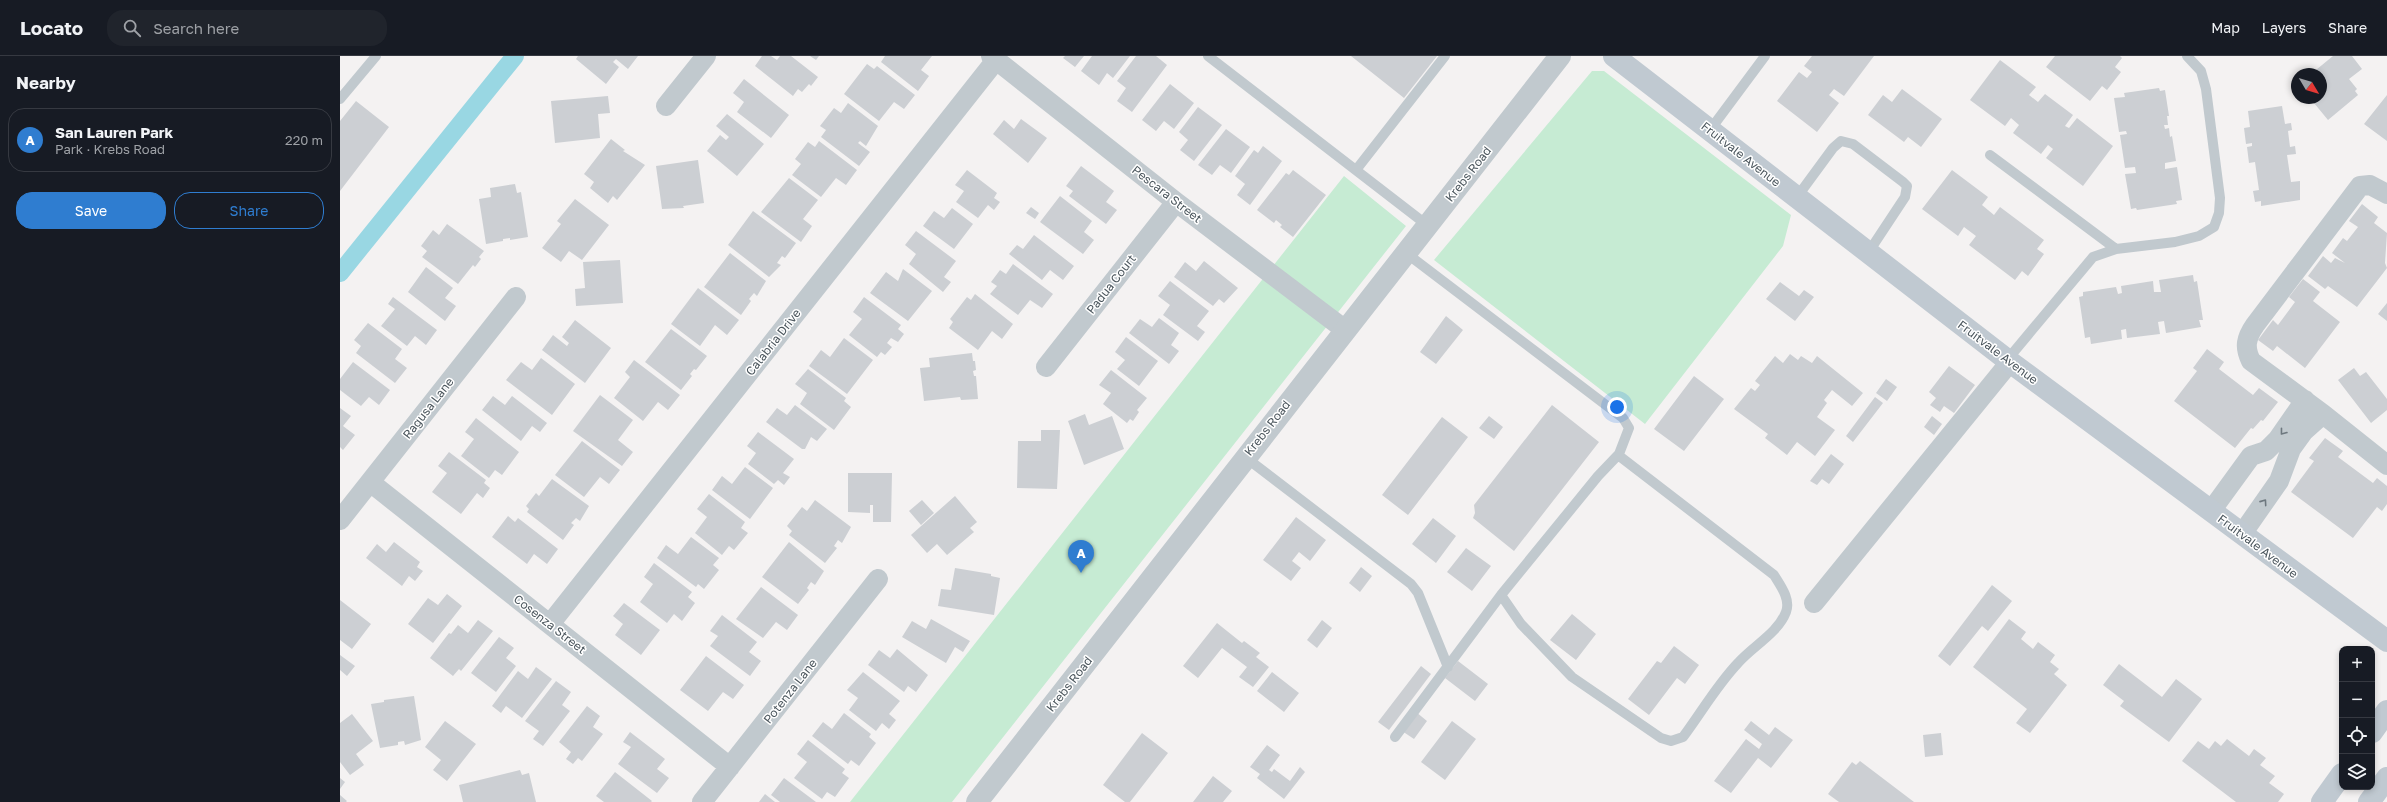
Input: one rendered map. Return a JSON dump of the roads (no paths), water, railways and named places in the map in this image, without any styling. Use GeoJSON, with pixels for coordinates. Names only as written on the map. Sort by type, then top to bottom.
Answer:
{"type":"FeatureCollection","features":[{"type":"Feature","properties":{"kind":"main road","name":"Fruitvale Avenue"},"geometry":{"type":"LineString","coordinates":[[1614,56],[2009,361],[2387,641]]}},
{"type":"Feature","properties":{"kind":"main road"},"geometry":{"type":"LineString","coordinates":[[2375,728],[2387,711]]}},
{"type":"Feature","properties":{"kind":"main road"},"geometry":{"type":"LineString","coordinates":[[2322,802],[2339,778]]}},
{"type":"Feature","properties":{"kind":"main road"},"geometry":{"type":"LineString","coordinates":[[2369,802],[2387,778]]}},
{"type":"Feature","properties":{"kind":"street"},"geometry":{"type":"LineString","coordinates":[[666,106],[706,56]]}},
{"type":"Feature","properties":{"kind":"street","name":"Krebs Road"},"geometry":{"type":"LineString","coordinates":[[977,802],[1344,329],[1428,225],[1560,56]]}},
{"type":"Feature","properties":{"kind":"street","name":"Pescara Street"},"geometry":{"type":"LineString","coordinates":[[993,58],[1176,202],[1344,329]]}},
{"type":"Feature","properties":{"kind":"street","name":"Calabria Drive"},"geometry":{"type":"LineString","coordinates":[[550,624],[993,58]]}},
{"type":"Feature","properties":{"kind":"street"},"geometry":{"type":"LineString","coordinates":[[2387,194],[2370,185],[2360,186],[2246,337],[2246,351],[2251,361],[2305,400],[2387,466]]}},
{"type":"Feature","properties":{"kind":"street","name":"Padua Court"},"geometry":{"type":"LineString","coordinates":[[1046,367],[1176,202]]}},
{"type":"Feature","properties":{"kind":"street","name":"Ragusa Lane"},"geometry":{"type":"LineString","coordinates":[[340,520],[516,296]]}},
{"type":"Feature","properties":{"kind":"street"},"geometry":{"type":"LineString","coordinates":[[1814,603],[2009,361]]}},
{"type":"Feature","properties":{"kind":"street"},"geometry":{"type":"LineString","coordinates":[[2211,511],[2251,456],[2266,451],[2290,423],[2305,400]]}},
{"type":"Feature","properties":{"kind":"street"},"geometry":{"type":"LineString","coordinates":[[2242,534],[2279,481],[2291,449],[2304,431],[2323,414]]}},
{"type":"Feature","properties":{"kind":"street"},"geometry":{"type":"LineString","coordinates":[[2266,451],[2284,466]]}},
{"type":"Feature","properties":{"kind":"street","name":"Cosenza Street"},"geometry":{"type":"LineString","coordinates":[[370,482],[730,767]]}},
{"type":"Feature","properties":{"kind":"street","name":"Potenza Lane"},"geometry":{"type":"LineString","coordinates":[[702,802],[878,579]]}},
{"type":"Feature","properties":{"kind":"lane"},"geometry":{"type":"LineString","coordinates":[[340,99],[376,56]]}},
{"type":"Feature","properties":{"kind":"lane"},"geometry":{"type":"LineString","coordinates":[[1208,56],[1428,225]]}},
{"type":"Feature","properties":{"kind":"lane"},"geometry":{"type":"LineString","coordinates":[[1356,170],[1445,56]]}},
{"type":"Feature","properties":{"kind":"lane"},"geometry":{"type":"LineString","coordinates":[[1710,130],[1765,56]]}},
{"type":"Feature","properties":{"kind":"lane"},"geometry":{"type":"LineString","coordinates":[[2009,361],[2093,257],[2116,249],[2175,242],[2199,236],[2214,227],[2219,213],[2220,198],[2206,89],[2201,71],[2186,56]]}},
{"type":"Feature","properties":{"kind":"lane"},"geometry":{"type":"LineString","coordinates":[[1797,197],[1833,148],[1841,141],[1852,144],[1903,182],[1907,186],[1905,197],[1868,253]]}},
{"type":"Feature","properties":{"kind":"lane"},"geometry":{"type":"LineString","coordinates":[[1990,155],[2116,249]]}},
{"type":"Feature","properties":{"kind":"lane"},"geometry":{"type":"LineString","coordinates":[[1395,737],[1502,595],[1598,476],[1618,455],[1628,434],[1629,428],[1623,418],[1406,252]]}},
{"type":"Feature","properties":{"kind":"lane"},"geometry":{"type":"LineString","coordinates":[[1502,595],[1521,624],[1572,677],[1661,738],[1670,741],[1683,737],[1738,663],[1779,625],[1787,610],[1787,602],[1782,587],[1774,575],[1618,455]]}},
{"type":"Feature","properties":{"kind":"lane"},"geometry":{"type":"LineString","coordinates":[[1245,457],[1411,584],[1418,592],[1448,667]]}},
{"type":"Feature","properties":{"kind":"waterway"},"geometry":{"type":"LineString","coordinates":[[340,273],[515,56]]}},
{"type":"Feature","properties":{"kind":"place","name":"San Lauren Park"},"geometry":{"type":"Point","coordinates":[1081,573]}}]}
